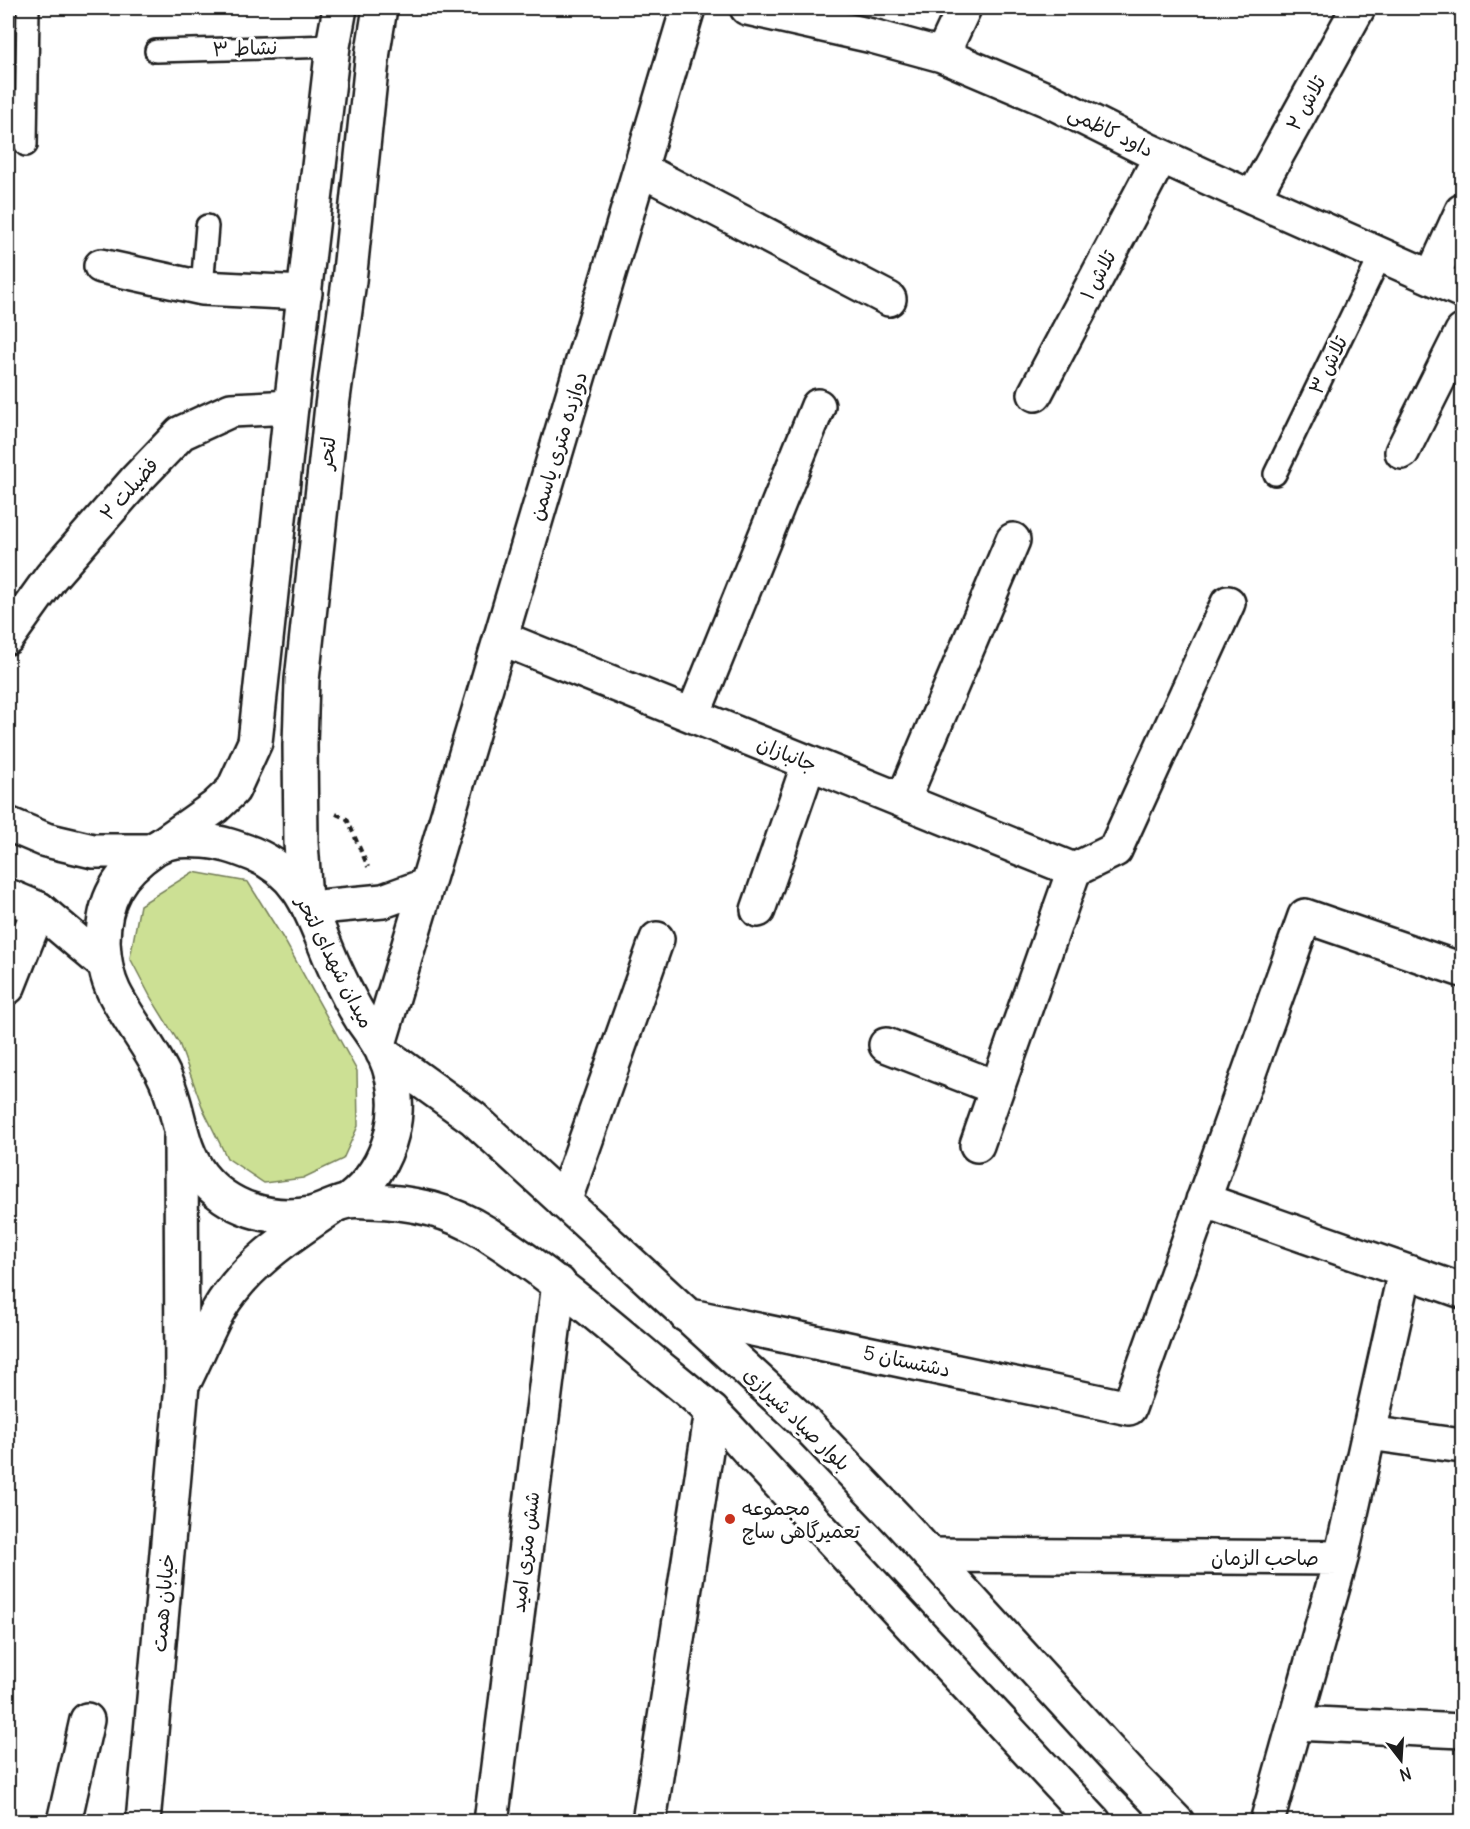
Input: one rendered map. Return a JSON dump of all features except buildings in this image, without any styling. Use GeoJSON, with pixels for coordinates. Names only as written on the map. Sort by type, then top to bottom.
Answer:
{"type":"FeatureCollection","features":[{"type":"Feature","properties":{"kind":"street","name":"لتحر"},"geometry":{"type":"LineString","coordinates":[[158,847],[215,807],[233,790],[255,742],[291,407],[333,46],[340,8]]}},
{"type":"Feature","properties":{"kind":"street","name":"لتحر"},"geometry":{"type":"LineString","coordinates":[[307,904],[301,843],[302,680],[332,406],[349,281],[373,51],[380,8]]}},
{"type":"Feature","properties":{"kind":"street","name":"دوازده متری یاسمن"},"geometry":{"type":"LineString","coordinates":[[381,1048],[427,885],[688,8]]}},
{"type":"Feature","properties":{"kind":"street","name":"داود کاظمی"},"geometry":{"type":"LineString","coordinates":[[747,8],[872,36],[942,55],[1048,100],[1161,156],[1462,291]]}},
{"type":"Feature","properties":{"kind":"street"},"geometry":{"type":"LineString","coordinates":[[942,55],[964,8]]}},
{"type":"Feature","properties":{"kind":"street","name":"تلاش ۲"},"geometry":{"type":"LineString","coordinates":[[1253,198],[1358,8]]}},
{"type":"Feature","properties":{"kind":"street","name":"تلاش ۱"},"geometry":{"type":"LineString","coordinates":[[1035,394],[1161,156]]}},
{"type":"Feature","properties":{"kind":"street"},"geometry":{"type":"LineString","coordinates":[[640,170],[889,298]]}},
{"type":"Feature","properties":{"kind":"street"},"geometry":{"type":"LineString","coordinates":[[1432,277],[1462,211]]}},
{"type":"Feature","properties":{"kind":"street"},"geometry":{"type":"LineString","coordinates":[[101,266],[202,288],[305,293]]}},
{"type":"Feature","properties":{"kind":"street"},"geometry":{"type":"LineString","coordinates":[[1402,452],[1462,332]]}},
{"type":"Feature","properties":{"kind":"street"},"geometry":{"type":"LineString","coordinates":[[693,715],[818,406]]}},
{"type":"Feature","properties":{"kind":"street","name":"فضیلت ۲"},"geometry":{"type":"LineString","coordinates":[[8,637],[51,577],[135,481],[181,433],[231,410],[291,407]]}},
{"type":"Feature","properties":{"kind":"street"},"geometry":{"type":"LineString","coordinates":[[903,801],[1013,540]]}},
{"type":"Feature","properties":{"kind":"street"},"geometry":{"type":"LineString","coordinates":[[976,1145],[1074,870],[1115,850],[1228,603]]}},
{"type":"Feature","properties":{"kind":"street","name":"جانبازان"},"geometry":{"type":"LineString","coordinates":[[501,638],[1074,870]]}},
{"type":"Feature","properties":{"kind":"street"},"geometry":{"type":"LineString","coordinates":[[758,910],[809,763]]}},
{"type":"Feature","properties":{"kind":"street","name":"میدان شهدای لتحر"},"geometry":{"type":"LineString","coordinates":[[8,824],[46,840],[93,851],[158,847],[192,840],[215,842],[267,860],[288,876],[307,904],[337,974],[358,1014],[388,1061],[393,1086],[395,1126],[392,1140],[379,1168],[358,1194],[294,1233],[238,1282],[219,1310],[183,1385]]}},
{"type":"Feature","properties":{"kind":"street"},"geometry":{"type":"LineString","coordinates":[[158,847],[124,875],[116,885],[108,903],[104,921],[104,964],[112,988],[167,1081],[181,1137],[183,1385]]}},
{"type":"Feature","properties":{"kind":"street"},"geometry":{"type":"LineString","coordinates":[[307,904],[383,902],[427,885]]}},
{"type":"Feature","properties":{"kind":"street"},"geometry":{"type":"LineString","coordinates":[[8,896],[39,909],[104,964]]}},
{"type":"Feature","properties":{"kind":"street"},"geometry":{"type":"LineString","coordinates":[[8,987],[39,909]]}},
{"type":"Feature","properties":{"kind":"street"},"geometry":{"type":"LineString","coordinates":[[1462,970],[1305,916],[1203,1200],[1462,1291]]}},
{"type":"Feature","properties":{"kind":"street"},"geometry":{"type":"LineString","coordinates":[[564,1202],[657,939]]}},
{"type":"Feature","properties":{"kind":"street"},"geometry":{"type":"LineString","coordinates":[[886,1045],[997,1088]]}},
{"type":"Feature","properties":{"kind":"street","name":"بلوار صیاد شیرازی"},"geometry":{"type":"LineString","coordinates":[[381,1048],[473,1119],[806,1424],[1134,1778],[1177,1821]]}},
{"type":"Feature","properties":{"kind":"street"},"geometry":{"type":"LineString","coordinates":[[181,1137],[200,1173],[213,1187],[240,1206],[268,1216],[309,1214],[339,1205],[393,1202],[437,1209],[463,1218],[559,1283],[712,1411],[1094,1821]]}},
{"type":"Feature","properties":{"kind":"street","name":"دشتستان 5"},"geometry":{"type":"LineString","coordinates":[[686,1315],[1129,1408],[1203,1200]]}},
{"type":"Feature","properties":{"kind":"street","name":"صاحب الزمان"},"geometry":{"type":"LineString","coordinates":[[930,1556],[1341,1558],[1405,1271]]}},
{"type":"Feature","properties":{"kind":"street","name":"شش متری امید"},"geometry":{"type":"LineString","coordinates":[[490,1821],[559,1283]]}},
{"type":"Feature","properties":{"kind":"street","name":"خیابان همت"},"geometry":{"type":"LineString","coordinates":[[143,1821],[183,1385]]}},
{"type":"Feature","properties":{"kind":"street"},"geometry":{"type":"LineString","coordinates":[[649,1821],[712,1411]]}},
{"type":"Feature","properties":{"kind":"street"},"geometry":{"type":"LineString","coordinates":[[1369,1433],[1462,1446]]}},
{"type":"Feature","properties":{"kind":"street"},"geometry":{"type":"LineString","coordinates":[[1267,1821],[1341,1558]]}},
{"type":"Feature","properties":{"kind":"street"},"geometry":{"type":"LineString","coordinates":[[64,1821],[87,1720]]}},
{"type":"Feature","properties":{"kind":"street"},"geometry":{"type":"LineString","coordinates":[[1295,1723],[1462,1731]]}},
{"type":"Feature","properties":{"kind":"lane"},"geometry":{"type":"LineString","coordinates":[[26,145],[28,8]]}},
{"type":"Feature","properties":{"kind":"lane","name":"نشاط ۳"},"geometry":{"type":"LineString","coordinates":[[156,51],[333,46]]}},
{"type":"Feature","properties":{"kind":"lane"},"geometry":{"type":"LineString","coordinates":[[202,288],[207,226]]}},
{"type":"Feature","properties":{"kind":"lane","name":"تلاش ۳"},"geometry":{"type":"LineString","coordinates":[[1275,474],[1381,255]]}},
{"type":"Feature","properties":{"kind":"green space"},"geometry":{"type":"Polygon","coordinates":[[[193,872],[248,882],[286,943],[357,1071],[358,1126],[343,1159],[303,1178],[264,1183],[227,1158],[203,1109],[179,1043],[130,958],[140,905],[193,872]]]}},
{"type":"Feature","properties":{"kind":"place","name":"مجموعه تعمیرگاهی ساچ"},"geometry":{"type":"Point","coordinates":[730,1519]}}]}
